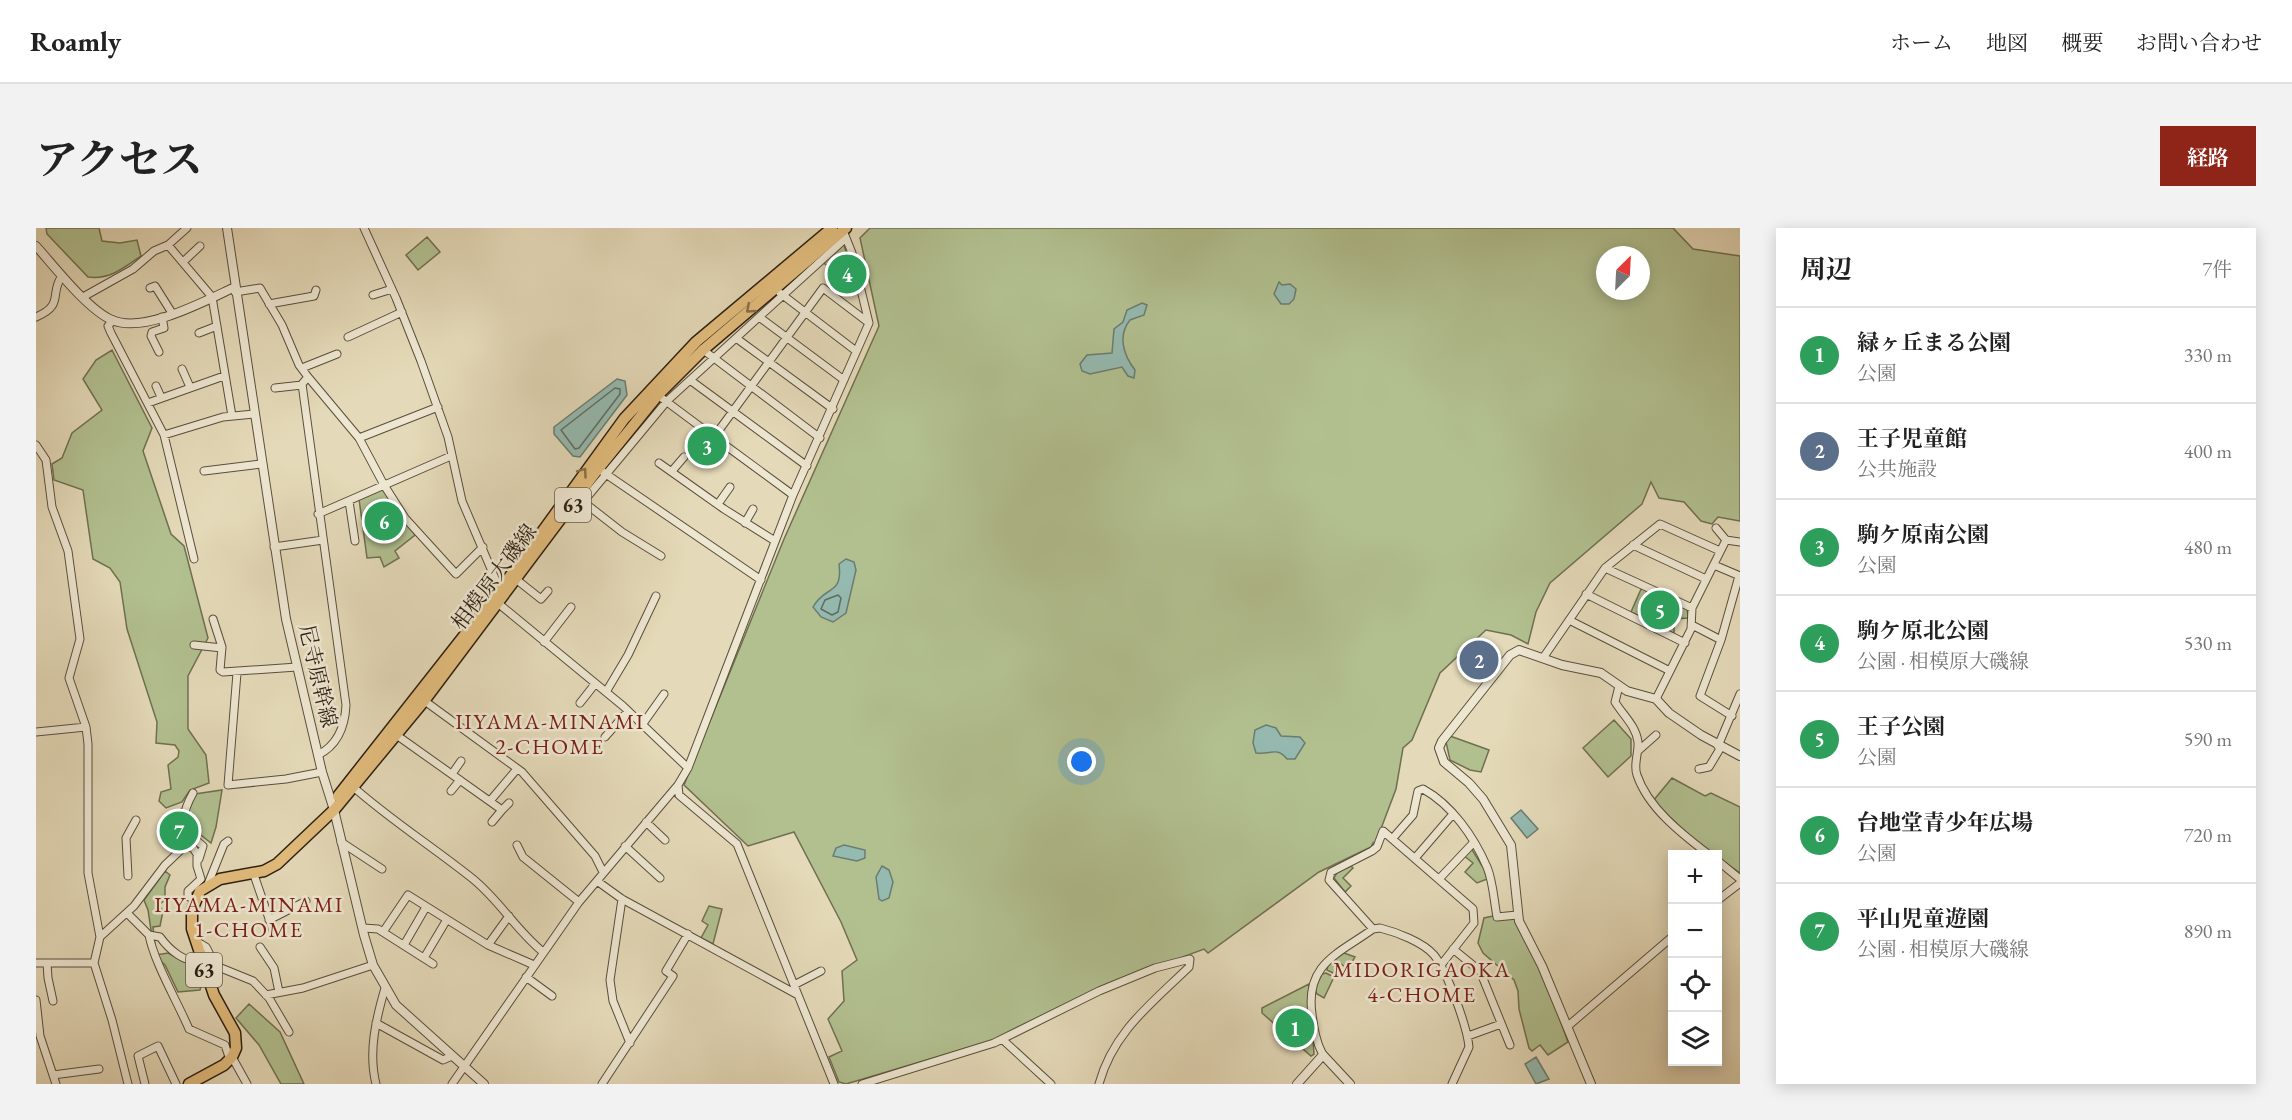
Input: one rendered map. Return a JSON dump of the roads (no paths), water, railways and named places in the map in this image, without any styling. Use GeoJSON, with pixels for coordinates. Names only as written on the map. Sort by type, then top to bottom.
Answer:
{"type":"FeatureCollection","features":[{"type":"Feature","properties":{"kind":"main road","name":"相模原大磯線"},"geometry":{"type":"LineString","coordinates":[[208,884],[253,872],[286,851],[333,807],[421,698],[500,590],[576,498],[601,472],[659,395],[700,346],[776,288],[842,230]]}},
{"type":"Feature","properties":{"kind":"main road","name":"相模原大磯線"},"geometry":{"type":"LineString","coordinates":[[421,698],[517,580],[576,498],[624,419],[659,395]]}},
{"type":"Feature","properties":{"kind":"main road"},"geometry":{"type":"LineString","coordinates":[[195,901],[208,884]]}},
{"type":"Feature","properties":{"kind":"main road","name":"63"},"geometry":{"type":"LineString","coordinates":[[195,901],[191,917],[201,958],[214,995],[235,1034],[236,1048],[231,1059]]}},
{"type":"Feature","properties":{"kind":"main road"},"geometry":{"type":"LineString","coordinates":[[193,1083],[231,1059]]}},
{"type":"Feature","properties":{"kind":"street"},"geometry":{"type":"LineString","coordinates":[[82,297],[133,269],[154,251],[168,245],[187,228]]}},
{"type":"Feature","properties":{"kind":"street","name":"尼寺原幹線"},"geometry":{"type":"LineString","coordinates":[[227,228],[274,547],[297,667],[373,965],[385,988],[411,1021],[484,1084]]}},
{"type":"Feature","properties":{"kind":"street"},"geometry":{"type":"LineString","coordinates":[[364,228],[402,312],[438,407],[462,501],[500,590],[499,604],[628,711],[688,768]]}},
{"type":"Feature","properties":{"kind":"street"},"geometry":{"type":"LineString","coordinates":[[452,1084],[579,902],[678,785],[688,768],[775,541],[869,323],[842,230],[776,288],[759,317],[714,359],[690,380],[659,395],[794,495]]}},
{"type":"Feature","properties":{"kind":"street"},"geometry":{"type":"LineString","coordinates":[[168,245],[212,297],[217,326],[217,349],[232,416]]}},
{"type":"Feature","properties":{"kind":"street"},"geometry":{"type":"LineString","coordinates":[[36,246],[82,297],[112,320],[137,324],[162,317],[235,289],[257,287],[269,304],[302,369],[359,438],[384,485],[422,539],[456,574],[483,547]]}},
{"type":"Feature","properties":{"kind":"street"},"geometry":{"type":"LineString","coordinates":[[183,262],[198,251]]}},
{"type":"Feature","properties":{"kind":"street"},"geometry":{"type":"LineString","coordinates":[[36,317],[49,312],[57,297],[58,281],[62,276]]}},
{"type":"Feature","properties":{"kind":"street"},"geometry":{"type":"LineString","coordinates":[[714,437],[788,339],[825,285],[869,323]]}},
{"type":"Feature","properties":{"kind":"street"},"geometry":{"type":"LineString","coordinates":[[150,288],[155,286],[172,313]]}},
{"type":"Feature","properties":{"kind":"street"},"geometry":{"type":"LineString","coordinates":[[776,288],[806,314],[856,351]]}},
{"type":"Feature","properties":{"kind":"street"},"geometry":{"type":"LineString","coordinates":[[373,295],[392,289]]}},
{"type":"Feature","properties":{"kind":"street"},"geometry":{"type":"LineString","coordinates":[[269,304],[314,296],[316,290]]}},
{"type":"Feature","properties":{"kind":"street"},"geometry":{"type":"LineString","coordinates":[[348,337],[369,324],[402,312]]}},
{"type":"Feature","properties":{"kind":"street"},"geometry":{"type":"LineString","coordinates":[[159,349],[151,336],[152,332],[164,328],[162,317]]}},
{"type":"Feature","properties":{"kind":"street"},"geometry":{"type":"LineString","coordinates":[[759,317],[844,380]]}},
{"type":"Feature","properties":{"kind":"street"},"geometry":{"type":"LineString","coordinates":[[112,320],[108,326],[111,333],[164,435],[194,559]]}},
{"type":"Feature","properties":{"kind":"street"},"geometry":{"type":"LineString","coordinates":[[199,333],[217,326]]}},
{"type":"Feature","properties":{"kind":"street"},"geometry":{"type":"LineString","coordinates":[[736,339],[833,409]]}},
{"type":"Feature","properties":{"kind":"street"},"geometry":{"type":"LineString","coordinates":[[700,346],[820,438]]}},
{"type":"Feature","properties":{"kind":"street"},"geometry":{"type":"LineString","coordinates":[[302,369],[338,354]]}},
{"type":"Feature","properties":{"kind":"street"},"geometry":{"type":"LineString","coordinates":[[182,369],[190,387]]}},
{"type":"Feature","properties":{"kind":"street"},"geometry":{"type":"LineString","coordinates":[[148,403],[224,376]]}},
{"type":"Feature","properties":{"kind":"street"},"geometry":{"type":"LineString","coordinates":[[308,376],[302,385],[346,705],[344,727],[330,747],[318,755]]}},
{"type":"Feature","properties":{"kind":"street"},"geometry":{"type":"LineString","coordinates":[[690,380],[807,466]]}},
{"type":"Feature","properties":{"kind":"street"},"geometry":{"type":"LineString","coordinates":[[275,388],[302,385]]}},
{"type":"Feature","properties":{"kind":"street"},"geometry":{"type":"LineString","coordinates":[[156,386],[161,397]]}},
{"type":"Feature","properties":{"kind":"street"},"geometry":{"type":"LineString","coordinates":[[359,438],[438,407]]}},
{"type":"Feature","properties":{"kind":"street"},"geometry":{"type":"LineString","coordinates":[[164,435],[232,416],[254,414]]}},
{"type":"Feature","properties":{"kind":"street"},"geometry":{"type":"LineString","coordinates":[[36,445],[46,460],[52,507],[74,568],[80,639],[69,678],[86,727],[88,744],[88,873],[100,937],[94,963],[113,1022],[128,1084]]}},
{"type":"Feature","properties":{"kind":"street"},"geometry":{"type":"LineString","coordinates":[[318,514],[451,456]]}},
{"type":"Feature","properties":{"kind":"street"},"geometry":{"type":"LineString","coordinates":[[672,471],[684,457]]}},
{"type":"Feature","properties":{"kind":"street"},"geometry":{"type":"LineString","coordinates":[[659,463],[745,523],[775,541]]}},
{"type":"Feature","properties":{"kind":"street"},"geometry":{"type":"LineString","coordinates":[[204,471],[261,464]]}},
{"type":"Feature","properties":{"kind":"street"},"geometry":{"type":"LineString","coordinates":[[601,472],[761,580]]}},
{"type":"Feature","properties":{"kind":"street"},"geometry":{"type":"LineString","coordinates":[[718,504],[730,487]]}},
{"type":"Feature","properties":{"kind":"street"},"geometry":{"type":"LineString","coordinates":[[576,498],[622,532],[658,551]]}},
{"type":"Feature","properties":{"kind":"street"},"geometry":{"type":"LineString","coordinates":[[349,501],[357,536]]}},
{"type":"Feature","properties":{"kind":"street"},"geometry":{"type":"LineString","coordinates":[[745,523],[753,509]]}},
{"type":"Feature","properties":{"kind":"street"},"geometry":{"type":"LineString","coordinates":[[1543,658],[1605,568],[1660,524],[1720,551]]}},
{"type":"Feature","properties":{"kind":"street"},"geometry":{"type":"LineString","coordinates":[[1716,528],[1726,540],[1740,542]]}},
{"type":"Feature","properties":{"kind":"street"},"geometry":{"type":"LineString","coordinates":[[274,547],[323,540]]}},
{"type":"Feature","properties":{"kind":"street"},"geometry":{"type":"LineString","coordinates":[[1656,699],[1685,643],[1692,626],[1692,608],[1726,540]]}},
{"type":"Feature","properties":{"kind":"street"},"geometry":{"type":"LineString","coordinates":[[1633,545],[1706,579]]}},
{"type":"Feature","properties":{"kind":"street"},"geometry":{"type":"LineString","coordinates":[[1714,565],[1739,576],[1721,640],[1700,696],[1735,714]]}},
{"type":"Feature","properties":{"kind":"street"},"geometry":{"type":"LineString","coordinates":[[1605,568],[1692,608]]}},
{"type":"Feature","properties":{"kind":"street"},"geometry":{"type":"LineString","coordinates":[[517,580],[541,599]]}},
{"type":"Feature","properties":{"kind":"street"},"geometry":{"type":"LineString","coordinates":[[534,607],[548,591]]}},
{"type":"Feature","properties":{"kind":"street"},"geometry":{"type":"LineString","coordinates":[[1586,594],[1685,643]]}},
{"type":"Feature","properties":{"kind":"street"},"geometry":{"type":"LineString","coordinates":[[606,692],[628,655],[652,599]]}},
{"type":"Feature","properties":{"kind":"street"},"geometry":{"type":"LineString","coordinates":[[544,642],[572,607]]}},
{"type":"Feature","properties":{"kind":"street"},"geometry":{"type":"LineString","coordinates":[[213,619],[222,648],[220,670],[237,673],[297,667]]}},
{"type":"Feature","properties":{"kind":"street"},"geometry":{"type":"LineString","coordinates":[[1569,620],[1670,670]]}},
{"type":"Feature","properties":{"kind":"street"},"geometry":{"type":"LineString","coordinates":[[1692,626],[1721,640]]}},
{"type":"Feature","properties":{"kind":"street"},"geometry":{"type":"LineString","coordinates":[[194,645],[222,648]]}},
{"type":"Feature","properties":{"kind":"street"},"geometry":{"type":"LineString","coordinates":[[1591,1084],[1568,1026],[1517,915],[1511,845],[1484,799],[1470,783],[1444,762],[1439,748],[1515,651],[1519,650],[1600,673],[1619,686],[1656,699],[1682,723],[1740,756]]}},
{"type":"Feature","properties":{"kind":"street"},"geometry":{"type":"LineString","coordinates":[[237,673],[228,785],[322,772]]}},
{"type":"Feature","properties":{"kind":"street"},"geometry":{"type":"LineString","coordinates":[[580,703],[595,684]]}},
{"type":"Feature","properties":{"kind":"street"},"geometry":{"type":"LineString","coordinates":[[1619,686],[1615,702],[1635,734],[1638,751],[1636,772],[1655,807],[1702,850]]}},
{"type":"Feature","properties":{"kind":"street"},"geometry":{"type":"LineString","coordinates":[[642,725],[663,694]]}},
{"type":"Feature","properties":{"kind":"street"},"geometry":{"type":"LineString","coordinates":[[1699,769],[1709,767],[1735,714],[1740,694]]}},
{"type":"Feature","properties":{"kind":"street"},"geometry":{"type":"LineString","coordinates":[[421,698],[517,769],[542,791],[596,856],[603,872]]}},
{"type":"Feature","properties":{"kind":"street"},"geometry":{"type":"LineString","coordinates":[[606,733],[628,711]]}},
{"type":"Feature","properties":{"kind":"street"},"geometry":{"type":"LineString","coordinates":[[36,732],[86,727]]}},
{"type":"Feature","properties":{"kind":"street"},"geometry":{"type":"LineString","coordinates":[[394,733],[502,810]]}},
{"type":"Feature","properties":{"kind":"street"},"geometry":{"type":"LineString","coordinates":[[1638,751],[1654,739]]}},
{"type":"Feature","properties":{"kind":"street"},"geometry":{"type":"LineString","coordinates":[[452,774],[461,761]]}},
{"type":"Feature","properties":{"kind":"street"},"geometry":{"type":"LineString","coordinates":[[490,801],[517,769]]}},
{"type":"Feature","properties":{"kind":"street"},"geometry":{"type":"LineString","coordinates":[[451,791],[460,780]]}},
{"type":"Feature","properties":{"kind":"street"},"geometry":{"type":"LineString","coordinates":[[678,785],[679,795],[737,844],[834,1084]]}},
{"type":"Feature","properties":{"kind":"street"},"geometry":{"type":"LineString","coordinates":[[352,786],[472,878],[509,916],[519,933],[543,952]]}},
{"type":"Feature","properties":{"kind":"street"},"geometry":{"type":"LineString","coordinates":[[1393,838],[1413,815],[1418,791],[1423,789],[1429,792],[1453,813],[1474,842],[1488,868],[1497,917],[1517,915]]}},
{"type":"Feature","properties":{"kind":"street"},"geometry":{"type":"LineString","coordinates":[[193,793],[186,806],[184,827],[188,835],[203,846],[197,861]]}},
{"type":"Feature","properties":{"kind":"street"},"geometry":{"type":"LineString","coordinates":[[492,822],[509,803]]}},
{"type":"Feature","properties":{"kind":"street"},"geometry":{"type":"LineString","coordinates":[[1416,857],[1453,813]]}},
{"type":"Feature","properties":{"kind":"street"},"geometry":{"type":"LineString","coordinates":[[128,876],[126,838],[136,820]]}},
{"type":"Feature","properties":{"kind":"street"},"geometry":{"type":"LineString","coordinates":[[646,822],[665,840]]}},
{"type":"Feature","properties":{"kind":"street"},"geometry":{"type":"LineString","coordinates":[[1373,929],[1329,880],[1329,876],[1331,872],[1377,847],[1383,831],[1440,878],[1473,909],[1476,915],[1474,923],[1441,965]]}},
{"type":"Feature","properties":{"kind":"street"},"geometry":{"type":"LineString","coordinates":[[208,884],[224,842]]}},
{"type":"Feature","properties":{"kind":"street"},"geometry":{"type":"LineString","coordinates":[[341,842],[382,869]]}},
{"type":"Feature","properties":{"kind":"street"},"geometry":{"type":"LineString","coordinates":[[1440,878],[1474,842]]}},
{"type":"Feature","properties":{"kind":"street"},"geometry":{"type":"LineString","coordinates":[[516,846],[523,857],[579,902]]}},
{"type":"Feature","properties":{"kind":"street"},"geometry":{"type":"LineString","coordinates":[[625,846],[655,870],[660,878]]}},
{"type":"Feature","properties":{"kind":"street"},"geometry":{"type":"LineString","coordinates":[[100,937],[127,913],[181,847],[192,848],[197,855],[201,879],[188,891],[188,896],[195,901]]}},
{"type":"Feature","properties":{"kind":"street"},"geometry":{"type":"LineString","coordinates":[[1722,865],[1740,881],[1722,897]]}},
{"type":"Feature","properties":{"kind":"street"},"geometry":{"type":"LineString","coordinates":[[253,872],[274,933]]}},
{"type":"Feature","properties":{"kind":"street"},"geometry":{"type":"LineString","coordinates":[[597,881],[622,898],[798,995]]}},
{"type":"Feature","properties":{"kind":"street"},"geometry":{"type":"LineString","coordinates":[[383,932],[408,895],[446,921],[488,945],[534,965]]}},
{"type":"Feature","properties":{"kind":"street"},"geometry":{"type":"LineString","coordinates":[[622,898],[609,980],[613,1001],[630,1043]]}},
{"type":"Feature","properties":{"kind":"street"},"geometry":{"type":"LineString","coordinates":[[269,920],[306,901]]}},
{"type":"Feature","properties":{"kind":"street"},"geometry":{"type":"LineString","coordinates":[[404,945],[426,907]]}},
{"type":"Feature","properties":{"kind":"street"},"geometry":{"type":"LineString","coordinates":[[127,913],[149,935],[153,957],[161,965],[189,1029],[225,1045],[247,1084]]}},
{"type":"Feature","properties":{"kind":"street"},"geometry":{"type":"LineString","coordinates":[[488,945],[509,916]]}},
{"type":"Feature","properties":{"kind":"street"},"geometry":{"type":"LineString","coordinates":[[424,958],[446,921]]}},
{"type":"Feature","properties":{"kind":"street"},"geometry":{"type":"LineString","coordinates":[[363,928],[375,928],[383,932],[433,964]]}},
{"type":"Feature","properties":{"kind":"street"},"geometry":{"type":"LineString","coordinates":[[1350,1084],[1323,1055],[1316,1042],[1311,1003],[1312,981],[1324,964],[1373,929],[1388,930],[1428,949],[1441,965],[1468,1036],[1469,1047],[1452,1084]]}},
{"type":"Feature","properties":{"kind":"street"},"geometry":{"type":"LineString","coordinates":[[602,1084],[673,976],[666,971],[688,934]]}},
{"type":"Feature","properties":{"kind":"street"},"geometry":{"type":"LineString","coordinates":[[149,935],[160,937],[166,946],[186,958],[195,960],[201,958]]}},
{"type":"Feature","properties":{"kind":"street"},"geometry":{"type":"LineString","coordinates":[[1568,1026],[1668,940]]}},
{"type":"Feature","properties":{"kind":"street"},"geometry":{"type":"LineString","coordinates":[[196,941],[206,947],[216,966],[253,981],[266,995],[289,1032]]}},
{"type":"Feature","properties":{"kind":"street"},"geometry":{"type":"LineString","coordinates":[[1453,950],[1480,971],[1510,1045]]}},
{"type":"Feature","properties":{"kind":"street"},"geometry":{"type":"LineString","coordinates":[[260,951],[274,968],[279,992]]}},
{"type":"Feature","properties":{"kind":"street"},"geometry":{"type":"LineString","coordinates":[[862,1084],[909,1072],[1003,1040],[1099,991],[1155,968],[1190,959],[1189,968],[1142,1009],[1126,1029],[1113,1050],[1099,1084]]}},
{"type":"Feature","properties":{"kind":"street"},"geometry":{"type":"LineString","coordinates":[[36,963],[94,963]]}},
{"type":"Feature","properties":{"kind":"street"},"geometry":{"type":"LineString","coordinates":[[47,963],[53,1001]]}},
{"type":"Feature","properties":{"kind":"street"},"geometry":{"type":"LineString","coordinates":[[266,995],[303,988],[373,965]]}},
{"type":"Feature","properties":{"kind":"street"},"geometry":{"type":"LineString","coordinates":[[794,984],[820,971]]}},
{"type":"Feature","properties":{"kind":"street"},"geometry":{"type":"LineString","coordinates":[[526,977],[551,993]]}},
{"type":"Feature","properties":{"kind":"street"},"geometry":{"type":"LineString","coordinates":[[376,1084],[373,1071],[376,1023],[385,988]]}},
{"type":"Feature","properties":{"kind":"street"},"geometry":{"type":"LineString","coordinates":[[36,1000],[38,1033],[56,1084]]}},
{"type":"Feature","properties":{"kind":"street"},"geometry":{"type":"LineString","coordinates":[[376,1023],[443,1059],[452,1056]]}},
{"type":"Feature","properties":{"kind":"street"},"geometry":{"type":"LineString","coordinates":[[1468,1036],[1501,1023]]}},
{"type":"Feature","properties":{"kind":"street"},"geometry":{"type":"LineString","coordinates":[[1003,1040],[1051,1084]]}},
{"type":"Feature","properties":{"kind":"street"},"geometry":{"type":"LineString","coordinates":[[145,1084],[138,1056],[158,1046],[176,1084]]}},
{"type":"Feature","properties":{"kind":"street"},"geometry":{"type":"LineString","coordinates":[[1297,1084],[1323,1055]]}},
{"type":"Feature","properties":{"kind":"street"},"geometry":{"type":"LineString","coordinates":[[52,1075],[95,1071]]}},
{"type":"Feature","properties":{"kind":"water"},"geometry":{"type":"Polygon","coordinates":[[[1279,282],[1282,285],[1290,284],[1296,289],[1294,299],[1289,304],[1281,304],[1274,294],[1279,282]]]}},
{"type":"Feature","properties":{"kind":"water"},"geometry":{"type":"Polygon","coordinates":[[[1142,303],[1147,305],[1144,315],[1130,320],[1123,339],[1125,352],[1135,370],[1134,378],[1128,376],[1122,367],[1090,374],[1082,371],[1080,364],[1087,355],[1112,353],[1114,329],[1123,322],[1127,310],[1142,303]]]}},
{"type":"Feature","properties":{"kind":"water"},"geometry":{"type":"Polygon","coordinates":[[[617,379],[625,381],[627,395],[580,457],[573,456],[554,434],[554,427],[617,379]]]}},
{"type":"Feature","properties":{"kind":"water"},"geometry":{"type":"Polygon","coordinates":[[[846,559],[854,562],[856,570],[846,613],[833,622],[821,617],[813,607],[836,586],[840,574],[839,564],[846,559]]]}},
{"type":"Feature","properties":{"kind":"water"},"geometry":{"type":"Polygon","coordinates":[[[1266,725],[1276,728],[1281,736],[1300,737],[1305,743],[1295,759],[1287,759],[1277,752],[1256,753],[1253,743],[1255,730],[1266,725]]]}},
{"type":"Feature","properties":{"kind":"water"},"geometry":{"type":"Polygon","coordinates":[[[1521,810],[1538,829],[1527,838],[1511,818],[1521,810]]]}},
{"type":"Feature","properties":{"kind":"water"},"geometry":{"type":"Polygon","coordinates":[[[844,845],[865,850],[865,858],[857,861],[833,856],[836,848],[844,845]]]}},
{"type":"Feature","properties":{"kind":"water"},"geometry":{"type":"Polygon","coordinates":[[[882,866],[889,870],[893,882],[889,898],[882,901],[879,899],[876,877],[882,866]]]}},
{"type":"Feature","properties":{"kind":"water"},"geometry":{"type":"Polygon","coordinates":[[[1536,1057],[1549,1079],[1536,1084],[1525,1064],[1536,1057]]]}},
{"type":"Feature","properties":{"kind":"place","name":"駒ケ原北公園"},"geometry":{"type":"Point","coordinates":[847,274]}},
{"type":"Feature","properties":{"kind":"place","name":"駒ケ原南公園"},"geometry":{"type":"Point","coordinates":[707,446]}},
{"type":"Feature","properties":{"kind":"place","name":"台地堂青少年広場"},"geometry":{"type":"Point","coordinates":[384,521]}},
{"type":"Feature","properties":{"kind":"place","name":"王子公園"},"geometry":{"type":"Point","coordinates":[1660,610]}},
{"type":"Feature","properties":{"kind":"place","name":"王子児童館"},"geometry":{"type":"Point","coordinates":[1479,660]}},
{"type":"Feature","properties":{"kind":"place","name":"平山児童遊園"},"geometry":{"type":"Point","coordinates":[179,831]}},
{"type":"Feature","properties":{"kind":"place","name":"緑ヶ丘まる公園"},"geometry":{"type":"Point","coordinates":[1295,1028]}},
{"type":"Feature","properties":{"kind":"district","name":"IIYAMA-MINAMI 2-CHOME"},"geometry":{"type":"Point","coordinates":[550,734]}},
{"type":"Feature","properties":{"kind":"district","name":"IIYAMA-MINAMI 1-CHOME"},"geometry":{"type":"Point","coordinates":[249,916]}},
{"type":"Feature","properties":{"kind":"district","name":"MIDORIGAOKA 4-CHOME"},"geometry":{"type":"Point","coordinates":[1422,982]}}]}
